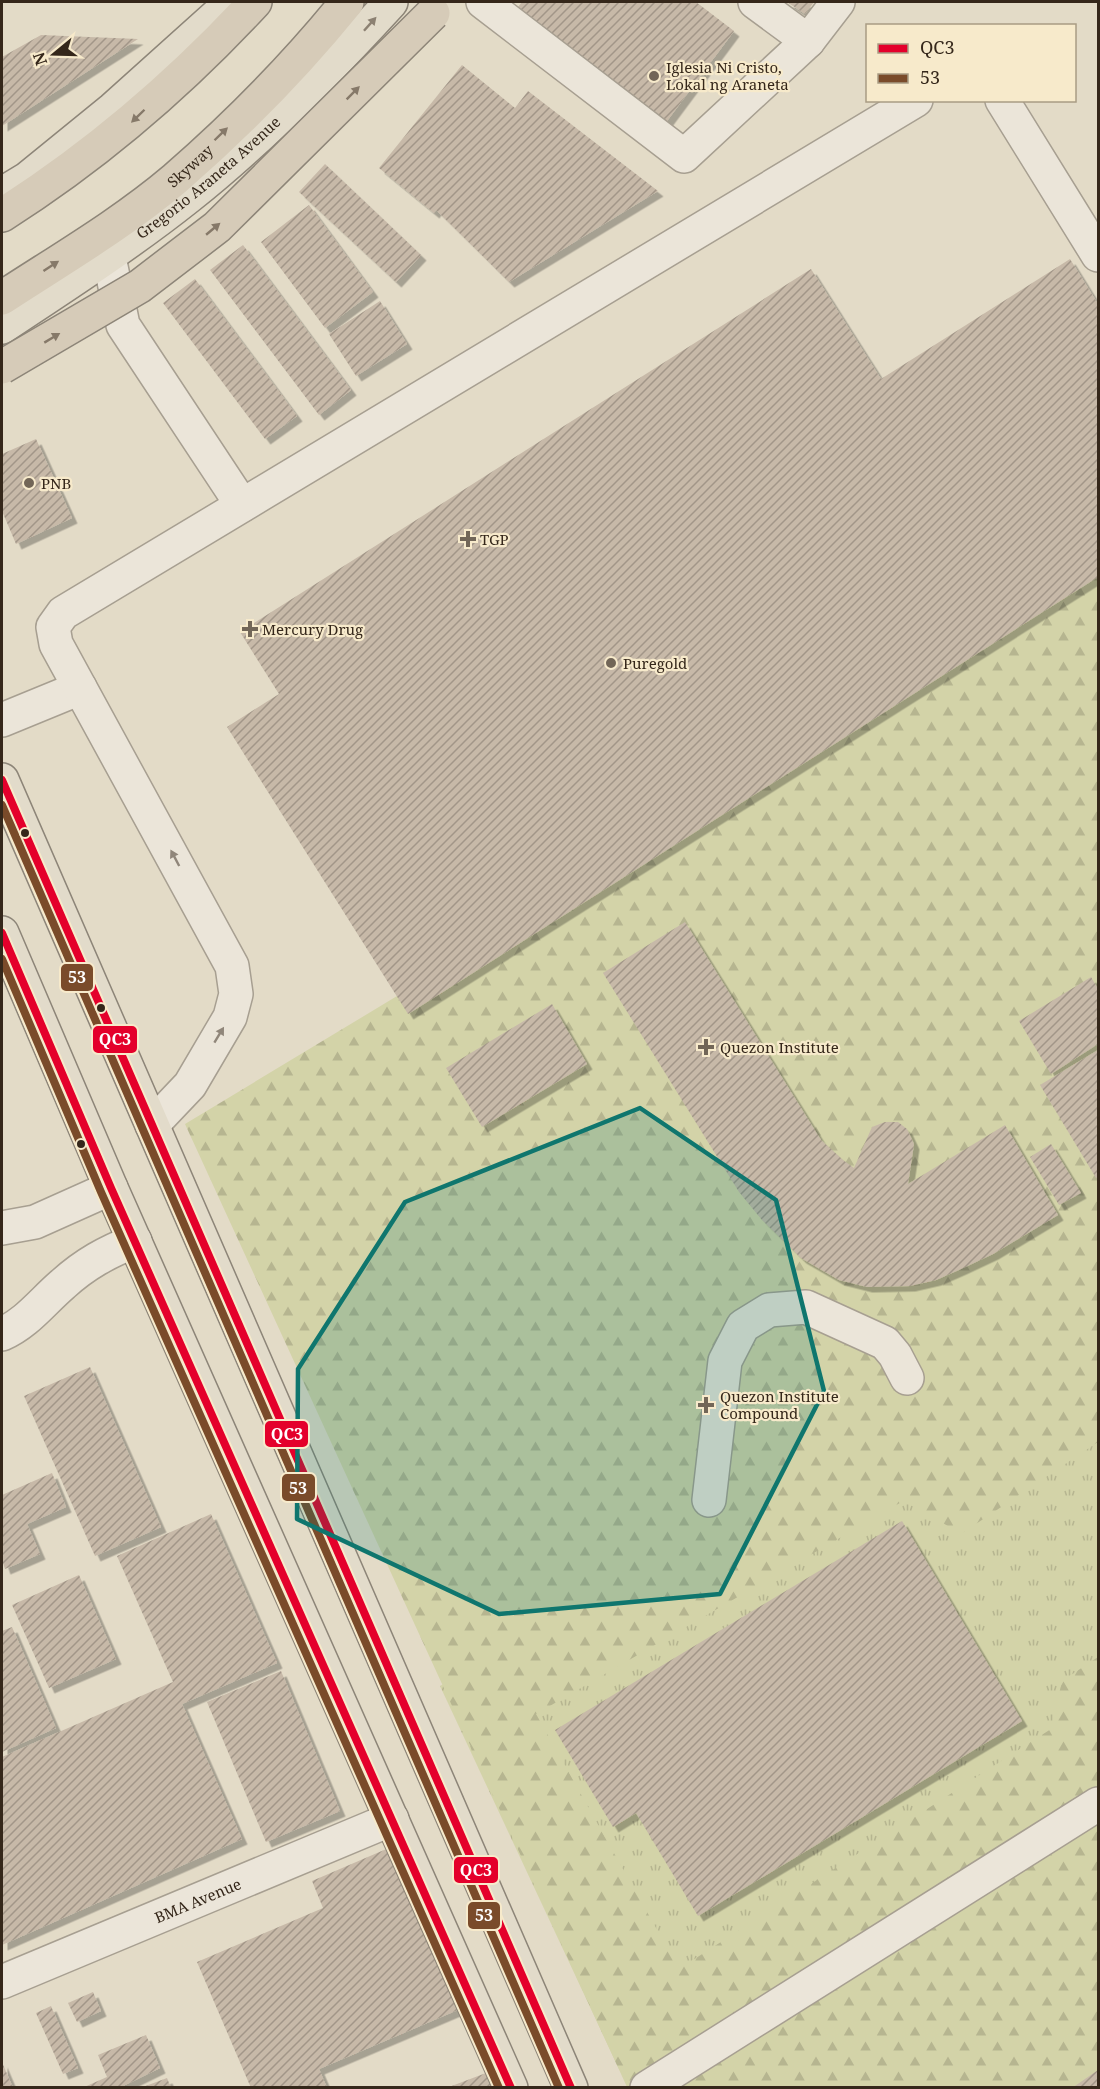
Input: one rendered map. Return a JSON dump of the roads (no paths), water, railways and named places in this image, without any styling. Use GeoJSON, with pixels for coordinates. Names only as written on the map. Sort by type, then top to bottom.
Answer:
{"type":"FeatureCollection","features":[{"type":"Feature","properties":{"kind":"highway"},"geometry":{"type":"LineString","coordinates":[[2,215],[40,191],[127,126],[255,2]]}},
{"type":"Feature","properties":{"kind":"highway","name":"Skyway"},"geometry":{"type":"LineString","coordinates":[[2,298],[92,240],[175,179],[301,58],[347,2]]}},
{"type":"Feature","properties":{"kind":"highway"},"geometry":{"type":"LineString","coordinates":[[2,367],[140,286],[217,227],[442,2]]}},
{"type":"Feature","properties":{"kind":"main road"},"geometry":{"type":"LineString","coordinates":[[2,194],[27,179],[113,109],[232,2]]}},
{"type":"Feature","properties":{"kind":"main road","name":"Gregorio Araneta Avenue"},"geometry":{"type":"LineString","coordinates":[[2,327],[108,257],[190,196],[316,82],[390,2]]}},
{"type":"Feature","properties":{"kind":"main road"},"geometry":{"type":"LineString","coordinates":[[2,780],[571,2088]]}},
{"type":"Feature","properties":{"kind":"main road"},"geometry":{"type":"LineString","coordinates":[[2,933],[111,1188],[511,2088]]}},
{"type":"Feature","properties":{"kind":"street"},"geometry":{"type":"LineString","coordinates":[[483,2],[684,156],[808,41],[838,2]]}},
{"type":"Feature","properties":{"kind":"street"},"geometry":{"type":"LineString","coordinates":[[755,2],[808,41]]}},
{"type":"Feature","properties":{"kind":"street"},"geometry":{"type":"LineString","coordinates":[[152,1125],[190,1085],[230,1017],[236,994],[232,966],[56,644],[53,627],[63,613],[913,102]]}},
{"type":"Feature","properties":{"kind":"street"},"geometry":{"type":"LineString","coordinates":[[1003,102],[1098,255]]}},
{"type":"Feature","properties":{"kind":"street"},"geometry":{"type":"LineString","coordinates":[[108,257],[123,325],[242,505]]}},
{"type":"Feature","properties":{"kind":"street"},"geometry":{"type":"LineString","coordinates":[[2,720],[80,688]]}},
{"type":"Feature","properties":{"kind":"street"},"geometry":{"type":"LineString","coordinates":[[2,1227],[35,1222],[111,1188]]}},
{"type":"Feature","properties":{"kind":"street"},"geometry":{"type":"LineString","coordinates":[[2,1334],[12,1330],[40,1309],[61,1286],[89,1262],[135,1241]]}},
{"type":"Feature","properties":{"kind":"street"},"geometry":{"type":"LineString","coordinates":[[709,1500],[725,1361],[742,1326],[769,1310],[806,1307],[885,1343],[895,1355],[907,1378]]}},
{"type":"Feature","properties":{"kind":"street"},"geometry":{"type":"LineString","coordinates":[[647,2088],[1098,1804]]}},
{"type":"Feature","properties":{"kind":"street","name":"BMA Avenue"},"geometry":{"type":"LineString","coordinates":[[2,1982],[392,1819]]}},
{"type":"Feature","properties":{"kind":"place","name":"Iglesia Ni Cristo, Lokal ng Araneta"},"geometry":{"type":"Point","coordinates":[654,76]}},
{"type":"Feature","properties":{"kind":"place","name":"PNB"},"geometry":{"type":"Point","coordinates":[29,483]}},
{"type":"Feature","properties":{"kind":"place","name":"TGP"},"geometry":{"type":"Point","coordinates":[468,539]}},
{"type":"Feature","properties":{"kind":"place","name":"Mercury Drug"},"geometry":{"type":"Point","coordinates":[250,629]}},
{"type":"Feature","properties":{"kind":"place","name":"Puregold"},"geometry":{"type":"Point","coordinates":[611,663]}},
{"type":"Feature","properties":{"kind":"place","name":"Quezon Institute"},"geometry":{"type":"Point","coordinates":[706,1047]}},
{"type":"Feature","properties":{"kind":"place","name":"Quezon Institute Compound"},"geometry":{"type":"Point","coordinates":[706,1405]}}]}
